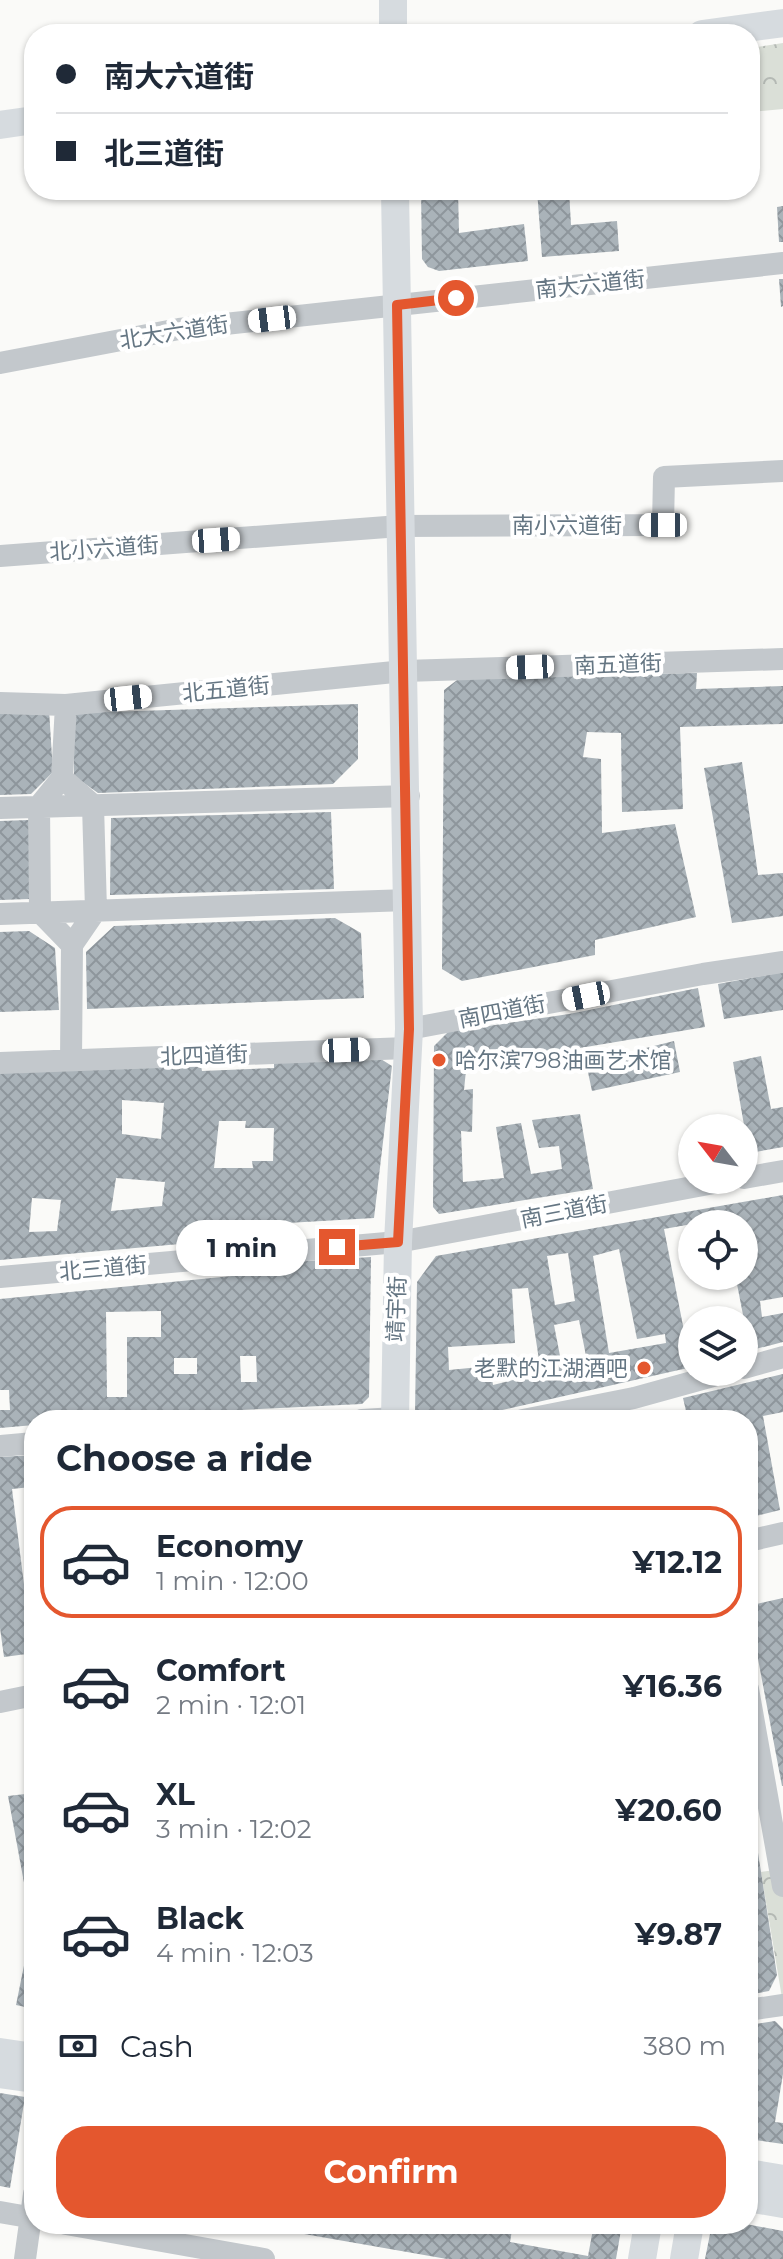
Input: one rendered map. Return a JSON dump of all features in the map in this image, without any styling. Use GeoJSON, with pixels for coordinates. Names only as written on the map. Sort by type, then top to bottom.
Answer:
{"type":"FeatureCollection","features":[{"type":"Feature","properties":{"kind":"main road"},"geometry":{"type":"LineString","coordinates":[[393,0],[393,24]]}},
{"type":"Feature","properties":{"kind":"main road"},"geometry":{"type":"LineString","coordinates":[[760,26],[783,23]]}},
{"type":"Feature","properties":{"kind":"main road"},"geometry":{"type":"LineString","coordinates":[[0,125],[24,121]]}},
{"type":"Feature","properties":{"kind":"main road","name":"靖宇街"},"geometry":{"type":"LineString","coordinates":[[395,200],[408,1038],[398,1242],[395,1410]]}},
{"type":"Feature","properties":{"kind":"main road"},"geometry":{"type":"LineString","coordinates":[[0,2052],[24,2056]]}},
{"type":"Feature","properties":{"kind":"main road"},"geometry":{"type":"LineString","coordinates":[[0,2074],[24,2078]]}},
{"type":"Feature","properties":{"kind":"main road"},"geometry":{"type":"LineString","coordinates":[[758,2175],[783,2179]]}},
{"type":"Feature","properties":{"kind":"main road"},"geometry":{"type":"LineString","coordinates":[[758,2200],[783,2204]]}},
{"type":"Feature","properties":{"kind":"main road"},"geometry":{"type":"LineString","coordinates":[[642,2259],[646,2234]]}},
{"type":"Feature","properties":{"kind":"main road"},"geometry":{"type":"LineString","coordinates":[[684,2259],[688,2234]]}},
{"type":"Feature","properties":{"kind":"street","name":"南大六道街"},"geometry":{"type":"LineString","coordinates":[[397,305],[783,263]]}},
{"type":"Feature","properties":{"kind":"street","name":"北大六道街"},"geometry":{"type":"LineString","coordinates":[[0,363],[179,329],[397,305]]}},
{"type":"Feature","properties":{"kind":"street","name":"南小六道街"},"geometry":{"type":"LineString","coordinates":[[400,526],[663,525],[664,477],[783,471]]}},
{"type":"Feature","properties":{"kind":"street","name":"北小六道街"},"geometry":{"type":"LineString","coordinates":[[0,556],[400,526]]}},
{"type":"Feature","properties":{"kind":"street","name":"南五道街"},"geometry":{"type":"LineString","coordinates":[[404,671],[783,659]]}},
{"type":"Feature","properties":{"kind":"street","name":"北五道街"},"geometry":{"type":"LineString","coordinates":[[0,703],[66,705],[404,671]]}},
{"type":"Feature","properties":{"kind":"street"},"geometry":{"type":"LineString","coordinates":[[66,705],[62,778],[39,806],[40,912],[72,945]]}},
{"type":"Feature","properties":{"kind":"street"},"geometry":{"type":"LineString","coordinates":[[62,778],[93,805],[96,910],[72,945],[71,1060]]}},
{"type":"Feature","properties":{"kind":"street"},"geometry":{"type":"LineString","coordinates":[[0,808],[406,796]]}},
{"type":"Feature","properties":{"kind":"street"},"geometry":{"type":"LineString","coordinates":[[0,914],[407,900]]}},
{"type":"Feature","properties":{"kind":"street","name":"南四道街"},"geometry":{"type":"LineString","coordinates":[[408,1038],[703,974],[783,962]]}},
{"type":"Feature","properties":{"kind":"street","name":"北四道街"},"geometry":{"type":"LineString","coordinates":[[0,1063],[408,1038]]}},
{"type":"Feature","properties":{"kind":"street"},"geometry":{"type":"LineString","coordinates":[[758,1175],[783,1171]]}},
{"type":"Feature","properties":{"kind":"street","name":"南三道街"},"geometry":{"type":"LineString","coordinates":[[398,1242],[678,1190]]}},
{"type":"Feature","properties":{"kind":"street","name":"北三道街"},"geometry":{"type":"LineString","coordinates":[[0,1277],[398,1242]]}},
{"type":"Feature","properties":{"kind":"street"},"geometry":{"type":"LineString","coordinates":[[758,1364],[783,1357]]}},
{"type":"Feature","properties":{"kind":"street"},"geometry":{"type":"LineString","coordinates":[[573,1410],[678,1386]]}},
{"type":"Feature","properties":{"kind":"street"},"geometry":{"type":"LineString","coordinates":[[0,1446],[24,1444]]}},
{"type":"Feature","properties":{"kind":"street"},"geometry":{"type":"LineString","coordinates":[[758,1539],[783,1533]]}},
{"type":"Feature","properties":{"kind":"street"},"geometry":{"type":"LineString","coordinates":[[0,1702],[24,1697]]}},
{"type":"Feature","properties":{"kind":"street"},"geometry":{"type":"LineString","coordinates":[[758,1795],[783,1886]]}},
{"type":"Feature","properties":{"kind":"street"},"geometry":{"type":"LineString","coordinates":[[758,2009],[783,2005]]}},
{"type":"Feature","properties":{"kind":"street"},"geometry":{"type":"LineString","coordinates":[[0,2212],[24,2216]]}},
{"type":"Feature","properties":{"kind":"street"},"geometry":{"type":"LineString","coordinates":[[25,2259],[29,2234]]}},
{"type":"Feature","properties":{"kind":"street"},"geometry":{"type":"LineString","coordinates":[[123,2234],[264,2259]]}},
{"type":"Feature","properties":{"kind":"green space"},"geometry":{"type":"Polygon","coordinates":[[[783,43],[783,109],[760,111],[760,46],[783,43]]]}},
{"type":"Feature","properties":{"kind":"green space"},"geometry":{"type":"Polygon","coordinates":[[[783,1869],[783,2004],[761,1872],[783,1869]]]}},
{"type":"Feature","properties":{"kind":"building"},"geometry":{"type":"Polygon","coordinates":[[[421,200],[458,200],[459,233],[524,224],[528,261],[439,271],[428,267],[422,259],[421,200]]]}},
{"type":"Feature","properties":{"kind":"building"},"geometry":{"type":"Polygon","coordinates":[[[538,200],[570,200],[571,225],[617,221],[619,251],[542,257],[538,200]]]}},
{"type":"Feature","properties":{"kind":"building"},"geometry":{"type":"Polygon","coordinates":[[[783,206],[783,242],[779,242],[777,207],[783,206]]]}},
{"type":"Feature","properties":{"kind":"building"},"geometry":{"type":"Polygon","coordinates":[[[779,279],[783,279],[781,307],[779,279]]]}},
{"type":"Feature","properties":{"kind":"building"},"geometry":{"type":"Polygon","coordinates":[[[697,673],[696,689],[783,686],[783,724],[680,727],[683,809],[622,812],[621,733],[587,732],[583,757],[601,759],[602,833],[675,824],[696,917],[595,940],[595,955],[462,981],[442,969],[444,690],[461,677],[697,673]]]}},
{"type":"Feature","properties":{"kind":"building"},"geometry":{"type":"Polygon","coordinates":[[[358,704],[358,759],[333,784],[98,793],[74,776],[74,713],[358,704]]]}},
{"type":"Feature","properties":{"kind":"building"},"geometry":{"type":"Polygon","coordinates":[[[49,710],[53,772],[31,794],[0,795],[0,712],[49,710]]]}},
{"type":"Feature","properties":{"kind":"building"},"geometry":{"type":"Polygon","coordinates":[[[742,762],[758,875],[783,873],[783,916],[732,923],[704,768],[742,762]]]}},
{"type":"Feature","properties":{"kind":"building"},"geometry":{"type":"Polygon","coordinates":[[[331,812],[334,889],[110,895],[111,818],[331,812]]]}},
{"type":"Feature","properties":{"kind":"building"},"geometry":{"type":"Polygon","coordinates":[[[29,820],[30,899],[0,900],[0,821],[29,820]]]}},
{"type":"Feature","properties":{"kind":"building"},"geometry":{"type":"Polygon","coordinates":[[[335,918],[361,933],[364,998],[87,1009],[86,952],[114,926],[335,918]]]}},
{"type":"Feature","properties":{"kind":"building"},"geometry":{"type":"Polygon","coordinates":[[[29,931],[55,948],[59,1010],[0,1012],[0,932],[29,931]]]}},
{"type":"Feature","properties":{"kind":"building"},"geometry":{"type":"Polygon","coordinates":[[[783,972],[783,1010],[724,1019],[718,984],[783,972]]]}},
{"type":"Feature","properties":{"kind":"building"},"geometry":{"type":"Polygon","coordinates":[[[698,988],[705,1027],[580,1048],[467,1060],[464,1090],[473,1089],[472,1132],[461,1131],[463,1182],[504,1178],[496,1127],[521,1123],[531,1174],[562,1169],[559,1146],[539,1148],[532,1120],[580,1114],[593,1189],[439,1214],[433,1207],[434,1046],[448,1032],[569,1014],[698,988]]]}},
{"type":"Feature","properties":{"kind":"building"},"geometry":{"type":"Polygon","coordinates":[[[674,1041],[680,1072],[592,1091],[586,1063],[674,1041]]]}},
{"type":"Feature","properties":{"kind":"building"},"geometry":{"type":"Polygon","coordinates":[[[274,1056],[376,1056],[392,1066],[374,1218],[270,1224],[269,1236],[0,1260],[0,1070],[200,1061],[202,1071],[274,1068],[274,1056]],[[122,1100],[122,1134],[161,1139],[164,1103],[122,1100]],[[219,1121],[214,1168],[253,1168],[252,1161],[273,1161],[274,1128],[245,1128],[246,1121],[219,1121]],[[116,1178],[111,1211],[162,1206],[165,1182],[116,1178]],[[32,1198],[29,1232],[57,1231],[61,1200],[32,1198]]]}},
{"type":"Feature","properties":{"kind":"building"},"geometry":{"type":"Polygon","coordinates":[[[761,1056],[771,1109],[783,1107],[783,1147],[758,1151],[758,1114],[742,1114],[733,1062],[761,1056]]]}},
{"type":"Feature","properties":{"kind":"building"},"geometry":{"type":"Polygon","coordinates":[[[783,1195],[783,1297],[760,1301],[762,1317],[783,1313],[783,1342],[758,1348],[758,1306],[741,1306],[738,1290],[758,1290],[758,1210],[698,1210],[783,1195]]]}},
{"type":"Feature","properties":{"kind":"building"},"geometry":{"type":"Polygon","coordinates":[[[678,1213],[678,1226],[664,1229],[679,1306],[678,1370],[502,1410],[415,1410],[417,1282],[436,1256],[678,1213]],[[619,1249],[593,1256],[609,1353],[666,1343],[665,1334],[637,1339],[619,1249]],[[568,1253],[547,1256],[555,1305],[575,1301],[568,1253]],[[528,1288],[512,1289],[515,1343],[448,1347],[449,1370],[490,1366],[493,1385],[541,1373],[528,1288]],[[579,1320],[554,1325],[561,1361],[586,1356],[579,1320]]]}},
{"type":"Feature","properties":{"kind":"building"},"geometry":{"type":"Polygon","coordinates":[[[371,1257],[369,1397],[362,1404],[239,1410],[24,1410],[24,1426],[0,1428],[0,1410],[10,1410],[9,1390],[0,1390],[0,1299],[242,1275],[243,1265],[371,1257]],[[161,1311],[106,1312],[107,1397],[127,1397],[127,1337],[161,1337],[161,1311]],[[240,1356],[241,1382],[257,1382],[256,1356],[240,1356]],[[174,1358],[174,1374],[197,1374],[197,1358],[174,1358]]]}},
{"type":"Feature","properties":{"kind":"building"},"geometry":{"type":"Polygon","coordinates":[[[783,1374],[783,1412],[763,1416],[780,1510],[758,1516],[758,1410],[686,1410],[683,1398],[733,1386],[758,1386],[758,1380],[783,1374]]]}},
{"type":"Feature","properties":{"kind":"building"},"geometry":{"type":"Polygon","coordinates":[[[24,1456],[24,1488],[12,1489],[24,1584],[24,1654],[4,1657],[0,1628],[0,1457],[24,1456]]]}},
{"type":"Feature","properties":{"kind":"building"},"geometry":{"type":"Polygon","coordinates":[[[783,1598],[783,1786],[758,1659],[758,1604],[783,1598]]]}},
{"type":"Feature","properties":{"kind":"building"},"geometry":{"type":"Polygon","coordinates":[[[24,1794],[24,1883],[8,1796],[24,1794]]]}},
{"type":"Feature","properties":{"kind":"building"},"geometry":{"type":"Polygon","coordinates":[[[758,1853],[777,1975],[769,1991],[758,1993],[758,1853]]]}},
{"type":"Feature","properties":{"kind":"building"},"geometry":{"type":"Polygon","coordinates":[[[24,1966],[24,2007],[16,2005],[24,1966]]]}},
{"type":"Feature","properties":{"kind":"building"},"geometry":{"type":"Polygon","coordinates":[[[775,2021],[783,2029],[783,2074],[775,2122],[783,2123],[783,2144],[758,2140],[758,2024],[775,2021]]]}},
{"type":"Feature","properties":{"kind":"building"},"geometry":{"type":"Polygon","coordinates":[[[0,2093],[24,2097],[24,2103],[10,2188],[0,2186],[0,2093]]]}},
{"type":"Feature","properties":{"kind":"building"},"geometry":{"type":"Polygon","coordinates":[[[758,2226],[783,2231],[783,2259],[705,2259],[710,2234],[758,2234],[758,2226]]]}},
{"type":"Feature","properties":{"kind":"building"},"geometry":{"type":"Polygon","coordinates":[[[304,2234],[511,2234],[510,2242],[588,2256],[592,2234],[620,2234],[616,2259],[447,2259],[304,2234]]]}},
{"type":"Feature","properties":{"kind":"place","name":"哈尔滨798油画艺术馆"},"geometry":{"type":"Point","coordinates":[439,1060]}},
{"type":"Feature","properties":{"kind":"place","name":"老默的江湖酒吧"},"geometry":{"type":"Point","coordinates":[644,1368]}},
{"type":"Feature","properties":{"kind":"route"},"geometry":{"type":"LineString","coordinates":[[337,1247],[398,1242],[409,1029],[397,305],[456,298]]}}]}
